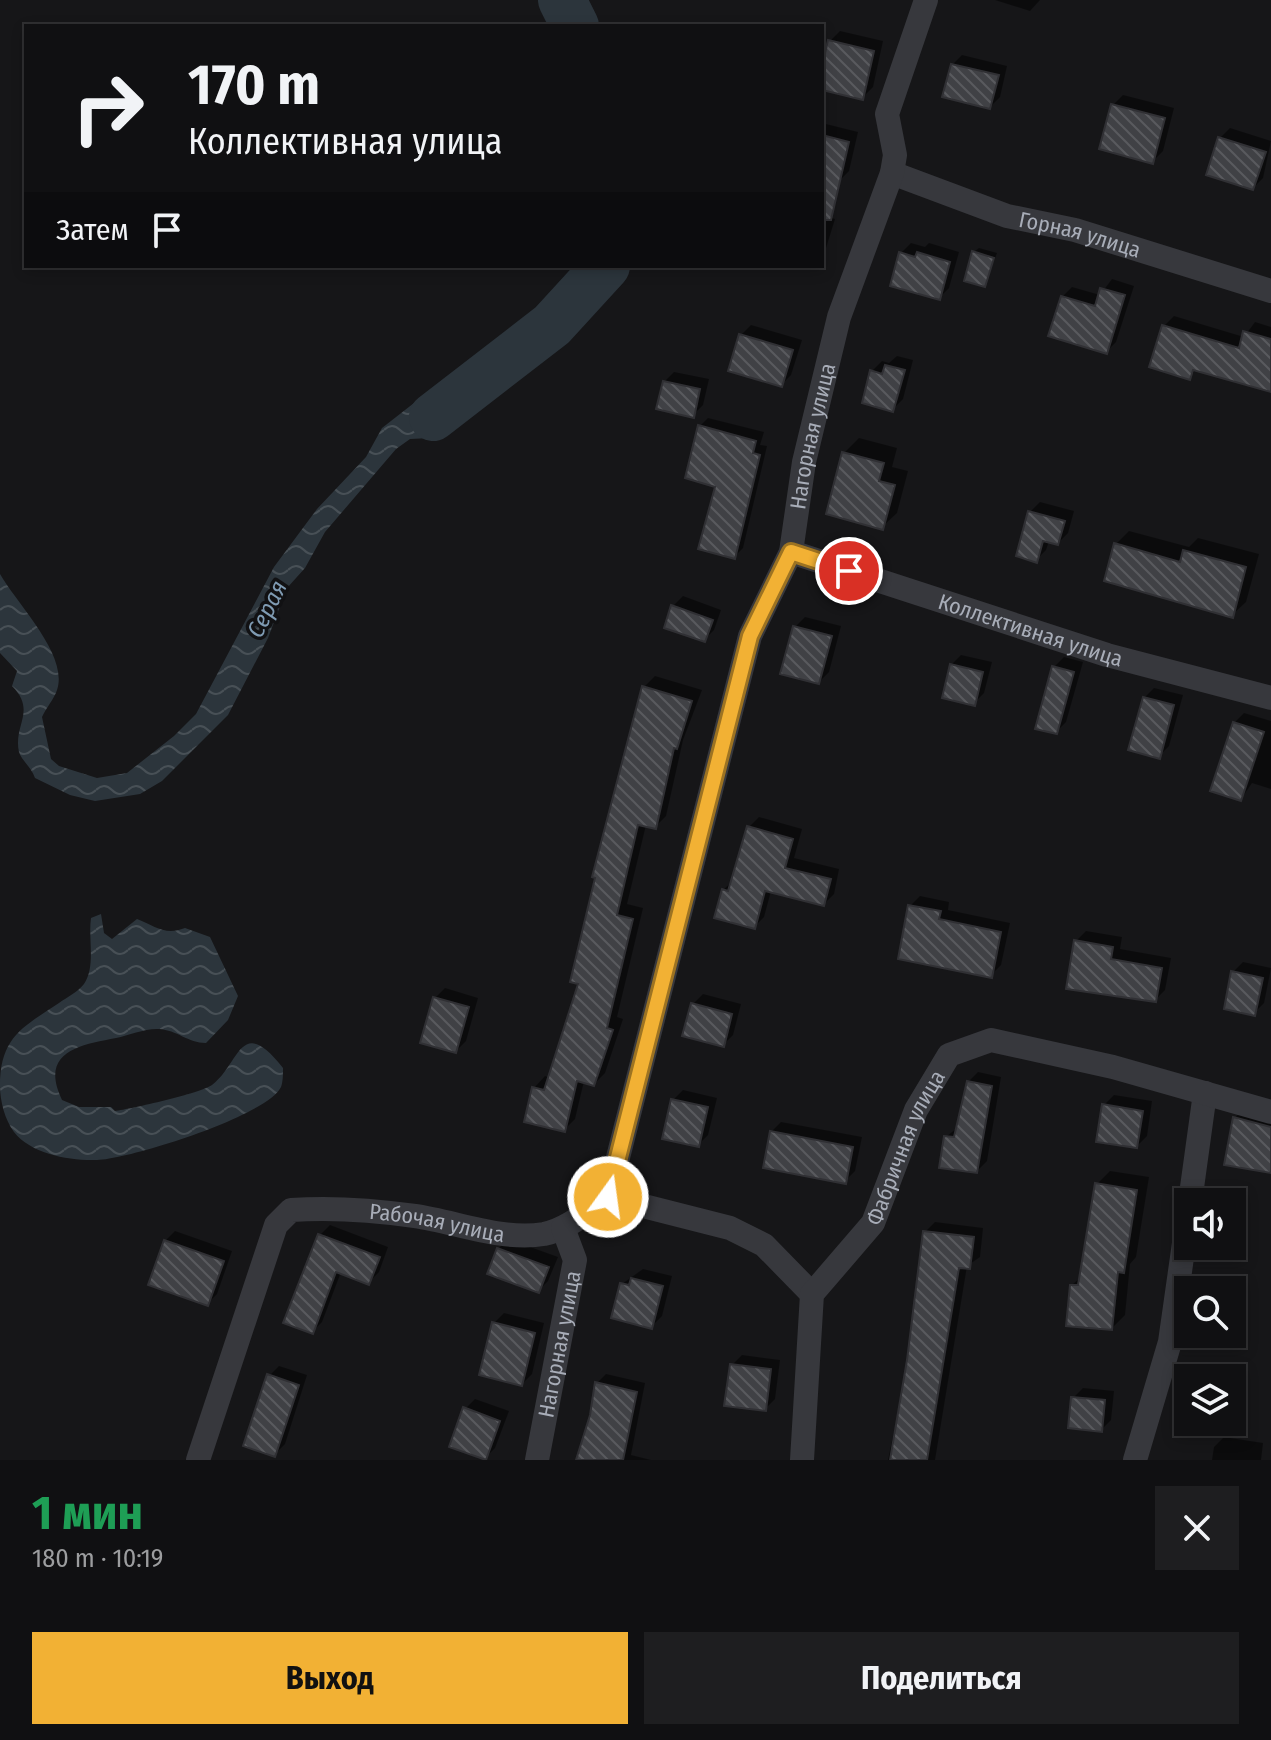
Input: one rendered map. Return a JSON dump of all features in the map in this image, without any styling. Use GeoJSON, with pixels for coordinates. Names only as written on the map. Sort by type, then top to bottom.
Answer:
{"type":"FeatureCollection","features":[{"type":"Feature","properties":{"kind":"street","name":"Нагорная улица"},"geometry":{"type":"LineString","coordinates":[[608,1197],[750,636],[791,552],[804,462],[839,317],[892,173],[895,155],[887,114],[926,0]]}},
{"type":"Feature","properties":{"kind":"street","name":"Горная улица"},"geometry":{"type":"LineString","coordinates":[[892,173],[1007,216],[1075,230],[1271,291]]}},
{"type":"Feature","properties":{"kind":"street","name":"Коллективная улица"},"geometry":{"type":"LineString","coordinates":[[791,552],[1107,655],[1271,698]]}},
{"type":"Feature","properties":{"kind":"street","name":"Фабричная улица"},"geometry":{"type":"LineString","coordinates":[[812,1294],[873,1223],[916,1110],[949,1055],[991,1040],[1113,1067],[1271,1112]]}},
{"type":"Feature","properties":{"kind":"street"},"geometry":{"type":"LineString","coordinates":[[1192,1188],[1205,1093]]}},
{"type":"Feature","properties":{"kind":"street","name":"Рабочая улица"},"geometry":{"type":"LineString","coordinates":[[198,1460],[276,1225],[291,1210],[335,1207],[416,1216],[508,1234],[542,1234],[563,1228],[608,1197]]}},
{"type":"Feature","properties":{"kind":"street"},"geometry":{"type":"LineString","coordinates":[[608,1197],[730,1228],[764,1245],[812,1294],[802,1460]]}},
{"type":"Feature","properties":{"kind":"street","name":"Нагорная улица"},"geometry":{"type":"LineString","coordinates":[[537,1460],[575,1260],[563,1228]]}},
{"type":"Feature","properties":{"kind":"street"},"geometry":{"type":"LineString","coordinates":[[1135,1460],[1170,1342],[1182,1260]]}},
{"type":"Feature","properties":{"kind":"water"},"geometry":{"type":"Polygon","coordinates":[[[476,368],[492,384],[430,438],[410,439],[396,449],[325,532],[305,568],[287,588],[268,638],[228,715],[162,781],[140,794],[95,801],[70,795],[35,778],[19,752],[24,711],[23,703],[12,686],[17,671],[0,653],[0,574],[39,630],[55,661],[59,676],[57,690],[42,717],[51,759],[59,766],[97,778],[127,773],[174,736],[196,714],[274,567],[317,509],[366,457],[382,428],[414,403],[433,403],[446,395],[476,368]]]}},
{"type":"Feature","properties":{"kind":"water"},"geometry":{"type":"Polygon","coordinates":[[[101,914],[104,933],[112,939],[137,919],[166,931],[185,928],[210,937],[238,996],[228,1020],[206,1043],[154,1029],[89,1044],[66,1054],[59,1061],[56,1071],[56,1084],[62,1100],[79,1107],[111,1107],[115,1111],[194,1092],[212,1085],[242,1048],[249,1044],[258,1044],[283,1068],[281,1087],[270,1098],[225,1123],[114,1158],[75,1159],[52,1155],[21,1140],[6,1116],[1,1098],[4,1056],[16,1035],[84,984],[91,961],[91,918],[101,914]]]}},
{"type":"Feature","properties":{"kind":"building"},"geometry":{"type":"Polygon","coordinates":[[[828,40],[874,51],[863,100],[824,90],[824,58],[828,40]]]}},
{"type":"Feature","properties":{"kind":"building"},"geometry":{"type":"Polygon","coordinates":[[[951,64],[999,75],[990,109],[942,97],[951,64]]]}},
{"type":"Feature","properties":{"kind":"building"},"geometry":{"type":"Polygon","coordinates":[[[1111,104],[1165,118],[1153,164],[1099,149],[1111,104]]]}},
{"type":"Feature","properties":{"kind":"building"},"geometry":{"type":"Polygon","coordinates":[[[824,136],[849,142],[831,220],[824,220],[824,136]]]}},
{"type":"Feature","properties":{"kind":"building"},"geometry":{"type":"Polygon","coordinates":[[[1218,137],[1266,152],[1253,190],[1206,175],[1218,137]]]}},
{"type":"Feature","properties":{"kind":"building"},"geometry":{"type":"Polygon","coordinates":[[[972,251],[994,258],[985,287],[964,281],[972,251]]]}},
{"type":"Feature","properties":{"kind":"building"},"geometry":{"type":"Polygon","coordinates":[[[899,252],[915,257],[917,252],[950,262],[940,300],[890,286],[899,252]]]}},
{"type":"Feature","properties":{"kind":"building"},"geometry":{"type":"Polygon","coordinates":[[[1100,288],[1125,295],[1107,354],[1048,336],[1061,296],[1095,306],[1100,288]]]}},
{"type":"Feature","properties":{"kind":"building"},"geometry":{"type":"Polygon","coordinates":[[[1162,325],[1239,348],[1243,331],[1271,339],[1271,392],[1193,370],[1190,380],[1149,367],[1162,325]]]}},
{"type":"Feature","properties":{"kind":"building"},"geometry":{"type":"Polygon","coordinates":[[[739,334],[793,350],[782,387],[728,371],[739,334]]]}},
{"type":"Feature","properties":{"kind":"building"},"geometry":{"type":"Polygon","coordinates":[[[885,365],[905,370],[893,412],[862,403],[870,370],[882,374],[885,365]]]}},
{"type":"Feature","properties":{"kind":"building"},"geometry":{"type":"Polygon","coordinates":[[[663,381],[700,389],[694,418],[656,409],[663,381]]]}},
{"type":"Feature","properties":{"kind":"building"},"geometry":{"type":"Polygon","coordinates":[[[698,425],[756,441],[753,453],[760,455],[735,559],[698,549],[715,487],[685,478],[698,425]]]}},
{"type":"Feature","properties":{"kind":"building"},"geometry":{"type":"Polygon","coordinates":[[[842,452],[884,463],[879,481],[895,485],[883,530],[826,514],[842,452]]]}},
{"type":"Feature","properties":{"kind":"building"},"geometry":{"type":"Polygon","coordinates":[[[1028,511],[1065,521],[1058,545],[1043,541],[1037,563],[1016,556],[1028,511]]]}},
{"type":"Feature","properties":{"kind":"building"},"geometry":{"type":"Polygon","coordinates":[[[1114,543],[1180,562],[1183,550],[1246,567],[1233,618],[1104,581],[1114,543]]]}},
{"type":"Feature","properties":{"kind":"building"},"geometry":{"type":"Polygon","coordinates":[[[671,605],[713,620],[705,642],[664,628],[671,605]]]}},
{"type":"Feature","properties":{"kind":"building"},"geometry":{"type":"Polygon","coordinates":[[[793,626],[832,636],[819,684],[780,674],[793,626]]]}},
{"type":"Feature","properties":{"kind":"building"},"geometry":{"type":"Polygon","coordinates":[[[950,664],[983,672],[975,706],[942,698],[950,664]]]}},
{"type":"Feature","properties":{"kind":"building"},"geometry":{"type":"Polygon","coordinates":[[[1052,666],[1074,672],[1057,734],[1035,729],[1052,666]]]}},
{"type":"Feature","properties":{"kind":"building"},"geometry":{"type":"Polygon","coordinates":[[[642,686],[692,701],[677,749],[674,748],[656,829],[638,825],[617,915],[633,919],[607,1028],[613,1030],[594,1086],[577,1081],[565,1132],[524,1122],[532,1087],[544,1090],[578,984],[570,982],[595,878],[592,877],[642,686]]]}},
{"type":"Feature","properties":{"kind":"building"},"geometry":{"type":"Polygon","coordinates":[[[1143,697],[1174,705],[1160,759],[1128,750],[1143,697]]]}},
{"type":"Feature","properties":{"kind":"building"},"geometry":{"type":"Polygon","coordinates":[[[1233,722],[1264,732],[1241,801],[1210,791],[1233,722]]]}},
{"type":"Feature","properties":{"kind":"building"},"geometry":{"type":"Polygon","coordinates":[[[747,826],[793,839],[785,868],[831,879],[824,906],[765,891],[755,929],[714,918],[722,889],[728,891],[747,826]]]}},
{"type":"Feature","properties":{"kind":"building"},"geometry":{"type":"Polygon","coordinates":[[[908,905],[941,911],[939,919],[1001,932],[992,978],[898,959],[908,905]]]}},
{"type":"Feature","properties":{"kind":"building"},"geometry":{"type":"Polygon","coordinates":[[[1074,940],[1113,947],[1111,959],[1162,968],[1156,1002],[1066,989],[1074,940]]]}},
{"type":"Feature","properties":{"kind":"building"},"geometry":{"type":"Polygon","coordinates":[[[1231,971],[1263,978],[1255,1016],[1224,1009],[1231,971]]]}},
{"type":"Feature","properties":{"kind":"building"},"geometry":{"type":"Polygon","coordinates":[[[433,997],[469,1007],[456,1053],[420,1043],[433,997]]]}},
{"type":"Feature","properties":{"kind":"building"},"geometry":{"type":"Polygon","coordinates":[[[691,1003],[732,1014],[724,1047],[682,1036],[691,1003]]]}},
{"type":"Feature","properties":{"kind":"building"},"geometry":{"type":"Polygon","coordinates":[[[967,1081],[992,1086],[977,1173],[939,1168],[944,1136],[954,1137],[967,1081]]]}},
{"type":"Feature","properties":{"kind":"building"},"geometry":{"type":"Polygon","coordinates":[[[671,1099],[708,1107],[699,1147],[662,1139],[671,1099]]]}},
{"type":"Feature","properties":{"kind":"building"},"geometry":{"type":"Polygon","coordinates":[[[1102,1104],[1143,1111],[1137,1148],[1096,1142],[1102,1104]]]}},
{"type":"Feature","properties":{"kind":"building"},"geometry":{"type":"Polygon","coordinates":[[[1233,1117],[1271,1127],[1271,1173],[1224,1165],[1233,1117]]]}},
{"type":"Feature","properties":{"kind":"building"},"geometry":{"type":"Polygon","coordinates":[[[770,1131],[853,1147],[846,1184],[763,1168],[770,1131]]]}},
{"type":"Feature","properties":{"kind":"building"},"geometry":{"type":"Polygon","coordinates":[[[1095,1183],[1137,1190],[1124,1273],[1118,1272],[1112,1330],[1066,1326],[1070,1285],[1078,1285],[1095,1183]]]}},
{"type":"Feature","properties":{"kind":"building"},"geometry":{"type":"Polygon","coordinates":[[[923,1231],[974,1237],[970,1269],[959,1268],[927,1460],[890,1460],[907,1360],[923,1231]]]}},
{"type":"Feature","properties":{"kind":"building"},"geometry":{"type":"Polygon","coordinates":[[[318,1234],[380,1257],[369,1285],[336,1272],[313,1334],[283,1323],[318,1234]]]}},
{"type":"Feature","properties":{"kind":"building"},"geometry":{"type":"Polygon","coordinates":[[[164,1240],[224,1261],[208,1306],[148,1285],[164,1240]]]}},
{"type":"Feature","properties":{"kind":"building"},"geometry":{"type":"Polygon","coordinates":[[[497,1248],[549,1267],[539,1293],[487,1274],[497,1248]]]}},
{"type":"Feature","properties":{"kind":"building"},"geometry":{"type":"Polygon","coordinates":[[[631,1278],[663,1286],[652,1329],[611,1318],[620,1283],[629,1285],[631,1278]]]}},
{"type":"Feature","properties":{"kind":"building"},"geometry":{"type":"Polygon","coordinates":[[[492,1322],[535,1333],[522,1386],[479,1375],[492,1322]]]}},
{"type":"Feature","properties":{"kind":"building"},"geometry":{"type":"Polygon","coordinates":[[[730,1364],[771,1369],[766,1411],[724,1406],[730,1364]]]}},
{"type":"Feature","properties":{"kind":"building"},"geometry":{"type":"Polygon","coordinates":[[[267,1374],[299,1385],[275,1457],[243,1446],[267,1374]]]}},
{"type":"Feature","properties":{"kind":"building"},"geometry":{"type":"Polygon","coordinates":[[[595,1382],[637,1392],[623,1460],[576,1460],[590,1415],[595,1382]]]}},
{"type":"Feature","properties":{"kind":"building"},"geometry":{"type":"Polygon","coordinates":[[[1071,1397],[1105,1400],[1102,1432],[1068,1428],[1071,1397]]]}},
{"type":"Feature","properties":{"kind":"building"},"geometry":{"type":"Polygon","coordinates":[[[463,1407],[500,1421],[486,1460],[449,1447],[463,1407]]]}},
{"type":"Feature","properties":{"kind":"waterway","name":"Серая"},"geometry":{"type":"LineString","coordinates":[[562,0],[574,24]]}},
{"type":"Feature","properties":{"kind":"waterway","name":"Серая"},"geometry":{"type":"LineString","coordinates":[[433,417],[552,325],[604,268]]}},
{"type":"Feature","properties":{"kind":"route"},"geometry":{"type":"LineString","coordinates":[[608,1197],[750,636],[791,552],[849,571]]}}]}
